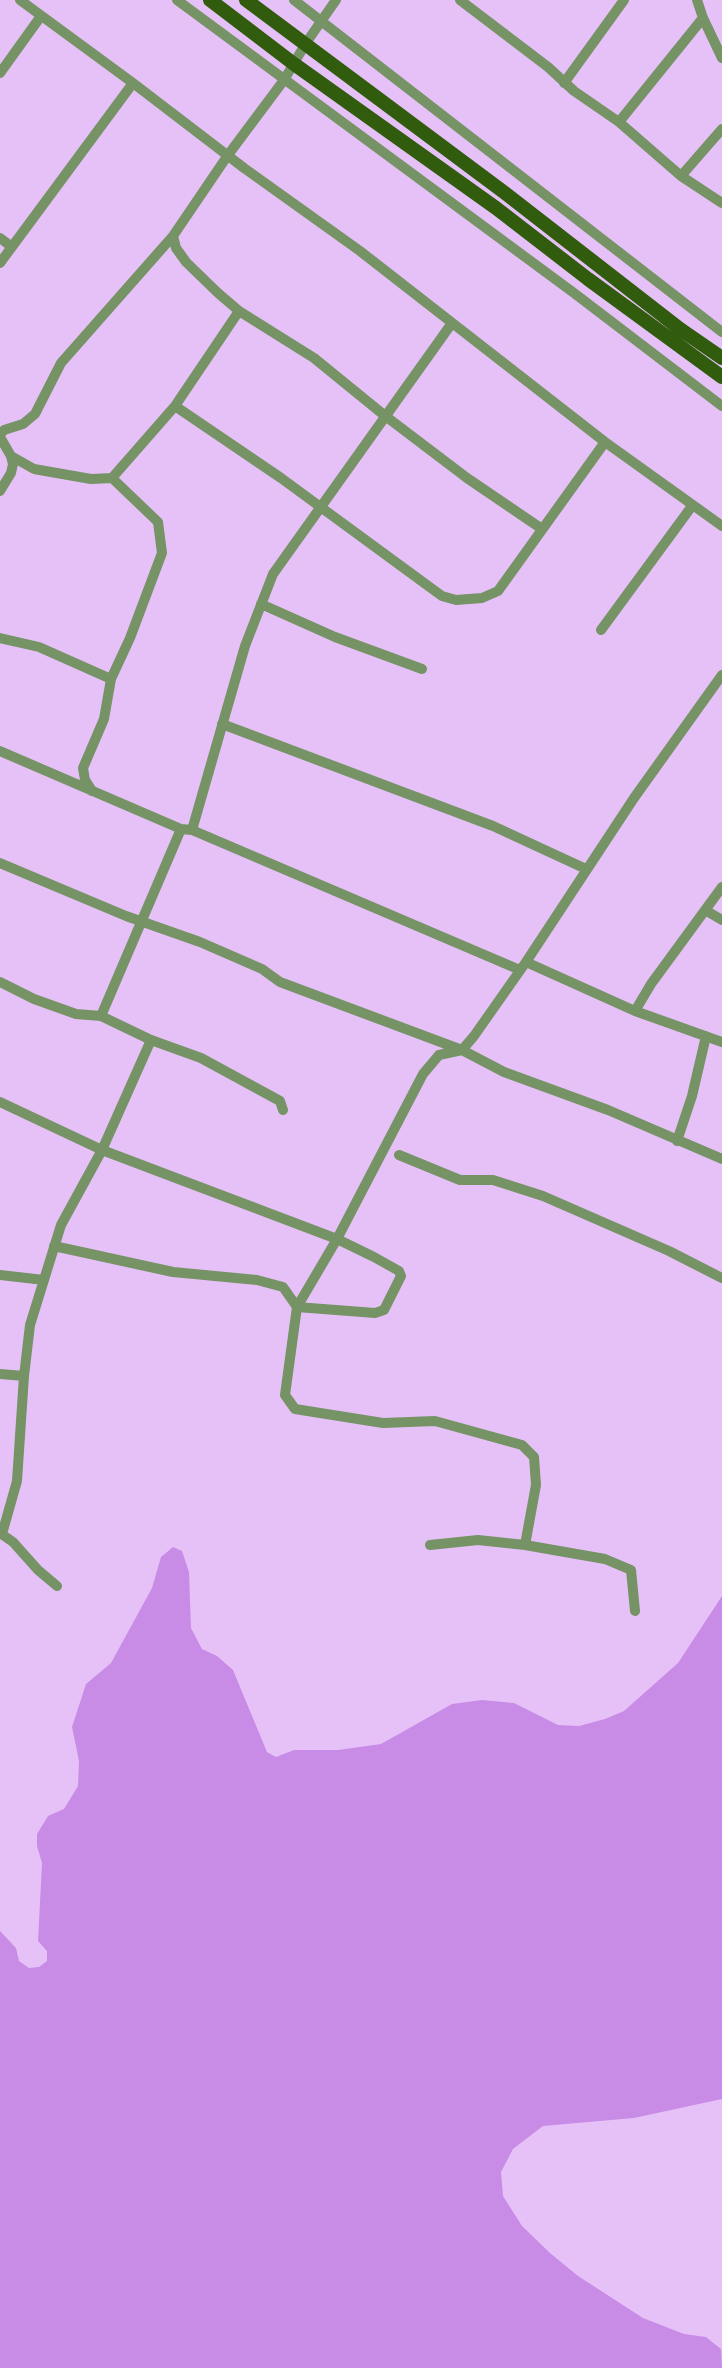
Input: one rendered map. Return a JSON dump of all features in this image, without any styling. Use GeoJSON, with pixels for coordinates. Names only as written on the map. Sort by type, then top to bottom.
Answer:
{"type":"FeatureCollection","features":[{"type":"Feature","properties":{"kind":"main road"},"geometry":{"type":"LineString","coordinates":[[210,0],[722,377]]}},
{"type":"Feature","properties":{"kind":"main road"},"geometry":{"type":"LineString","coordinates":[[246,0],[722,358]]}},
{"type":"Feature","properties":{"kind":"street"},"geometry":{"type":"LineString","coordinates":[[20,0],[360,251],[605,442],[722,526]]}},
{"type":"Feature","properties":{"kind":"street"},"geometry":{"type":"LineString","coordinates":[[177,0],[722,407]]}},
{"type":"Feature","properties":{"kind":"street"},"geometry":{"type":"LineString","coordinates":[[294,0],[722,332]]}},
{"type":"Feature","properties":{"kind":"street"},"geometry":{"type":"LineString","coordinates":[[0,491],[12,472],[11,456],[0,436],[4,430],[23,424],[35,415],[61,363],[173,236],[228,155],[284,80],[336,0]]}},
{"type":"Feature","properties":{"kind":"street"},"geometry":{"type":"LineString","coordinates":[[564,83],[624,0]]}},
{"type":"Feature","properties":{"kind":"street"},"geometry":{"type":"LineString","coordinates":[[698,0],[703,18],[722,58]]}},
{"type":"Feature","properties":{"kind":"street"},"geometry":{"type":"LineString","coordinates":[[465,1],[548,67],[564,83],[619,122],[681,176],[722,203]]}},
{"type":"Feature","properties":{"kind":"street"},"geometry":{"type":"LineString","coordinates":[[0,73],[41,16]]}},
{"type":"Feature","properties":{"kind":"street"},"geometry":{"type":"LineString","coordinates":[[619,122],[703,18]]}},
{"type":"Feature","properties":{"kind":"street"},"geometry":{"type":"LineString","coordinates":[[0,263],[134,83]]}},
{"type":"Feature","properties":{"kind":"street"},"geometry":{"type":"LineString","coordinates":[[681,176],[722,129]]}},
{"type":"Feature","properties":{"kind":"street"},"geometry":{"type":"LineString","coordinates":[[173,236],[176,248],[187,262],[239,311],[314,358],[467,478],[542,529]]}},
{"type":"Feature","properties":{"kind":"street"},"geometry":{"type":"LineString","coordinates":[[0,238],[12,247]]}},
{"type":"Feature","properties":{"kind":"street"},"geometry":{"type":"LineString","coordinates":[[11,456],[34,469],[91,479],[112,478],[175,406],[239,311]]}},
{"type":"Feature","properties":{"kind":"street"},"geometry":{"type":"LineString","coordinates":[[192,830],[248,636],[281,562],[452,323]]}},
{"type":"Feature","properties":{"kind":"street"},"geometry":{"type":"LineString","coordinates":[[175,406],[239,448],[438,593],[456,600],[482,598],[498,591],[605,442]]}},
{"type":"Feature","properties":{"kind":"street"},"geometry":{"type":"LineString","coordinates":[[92,791],[85,780],[83,768],[104,719],[111,679],[130,638],[162,553],[158,522],[112,478]]}},
{"type":"Feature","properties":{"kind":"street"},"geometry":{"type":"LineString","coordinates":[[601,630],[692,506]]}},
{"type":"Feature","properties":{"kind":"street"},"geometry":{"type":"LineString","coordinates":[[261,604],[335,637],[422,669]]}},
{"type":"Feature","properties":{"kind":"street"},"geometry":{"type":"LineString","coordinates":[[0,638],[39,647],[111,679]]}},
{"type":"Feature","properties":{"kind":"street"},"geometry":{"type":"LineString","coordinates":[[525,1545],[537,1485],[534,1457],[522,1445],[435,1421],[383,1423],[295,1409],[285,1395],[297,1307],[337,1240],[423,1074],[439,1055],[462,1049],[474,1036],[640,788],[722,674]]}},
{"type":"Feature","properties":{"kind":"street"},"geometry":{"type":"LineString","coordinates":[[222,724],[493,827],[586,869]]}},
{"type":"Feature","properties":{"kind":"street"},"geometry":{"type":"LineString","coordinates":[[0,751],[181,829],[192,830],[635,1011],[722,1042]]}},
{"type":"Feature","properties":{"kind":"street"},"geometry":{"type":"LineString","coordinates":[[102,1016],[181,829]]}},
{"type":"Feature","properties":{"kind":"street"},"geometry":{"type":"LineString","coordinates":[[0,863],[200,942],[262,969],[280,982],[462,1049],[504,1072],[608,1110],[722,1159]]}},
{"type":"Feature","properties":{"kind":"street"},"geometry":{"type":"LineString","coordinates":[[635,1011],[722,887]]}},
{"type":"Feature","properties":{"kind":"street"},"geometry":{"type":"LineString","coordinates":[[705,910],[722,920]]}},
{"type":"Feature","properties":{"kind":"street"},"geometry":{"type":"LineString","coordinates":[[0,982],[34,999],[76,1014],[102,1016],[151,1040],[201,1058],[280,1101],[283,1110]]}},
{"type":"Feature","properties":{"kind":"street"},"geometry":{"type":"LineString","coordinates":[[677,1141],[692,1096],[706,1036]]}},
{"type":"Feature","properties":{"kind":"street"},"geometry":{"type":"LineString","coordinates":[[57,1586],[1,1533],[17,1481],[30,1325],[61,1225],[103,1150],[151,1040]]}},
{"type":"Feature","properties":{"kind":"street"},"geometry":{"type":"LineString","coordinates":[[0,1102],[103,1150],[337,1240],[374,1257],[400,1273],[401,1278],[381,1312],[297,1307]]}},
{"type":"Feature","properties":{"kind":"street"},"geometry":{"type":"LineString","coordinates":[[399,1155],[460,1180],[494,1180],[543,1196],[669,1251],[722,1278]]}},
{"type":"Feature","properties":{"kind":"street"},"geometry":{"type":"LineString","coordinates":[[54,1246],[173,1272],[257,1279],[283,1287],[297,1307]]}},
{"type":"Feature","properties":{"kind":"street"},"geometry":{"type":"LineString","coordinates":[[0,1275],[44,1280]]}},
{"type":"Feature","properties":{"kind":"street"},"geometry":{"type":"LineString","coordinates":[[0,1374],[24,1377]]}},
{"type":"Feature","properties":{"kind":"street"},"geometry":{"type":"LineString","coordinates":[[430,1545],[478,1540],[605,1559],[629,1568],[634,1585],[635,1611]]}},
{"type":"Feature","properties":{"kind":"shaded area"},"geometry":{"type":"Polygon","coordinates":[[[173,1547],[182,1551],[189,1572],[191,1628],[202,1649],[217,1656],[233,1670],[267,1752],[276,1757],[294,1750],[338,1750],[381,1744],[452,1704],[482,1700],[514,1703],[558,1725],[579,1726],[605,1719],[624,1711],[678,1663],[722,1596],[722,2099],[634,2118],[543,2126],[513,2149],[501,2172],[503,2196],[522,2226],[550,2253],[578,2276],[643,2318],[684,2334],[706,2337],[721,2349],[722,2368],[0,2368],[0,1931],[16,1948],[19,1961],[29,1968],[39,1967],[47,1961],[47,1951],[38,1941],[42,1863],[37,1834],[48,1816],[64,1809],[78,1786],[79,1761],[72,1727],[86,1684],[111,1663],[152,1588],[161,1557],[173,1547]]]}}]}
